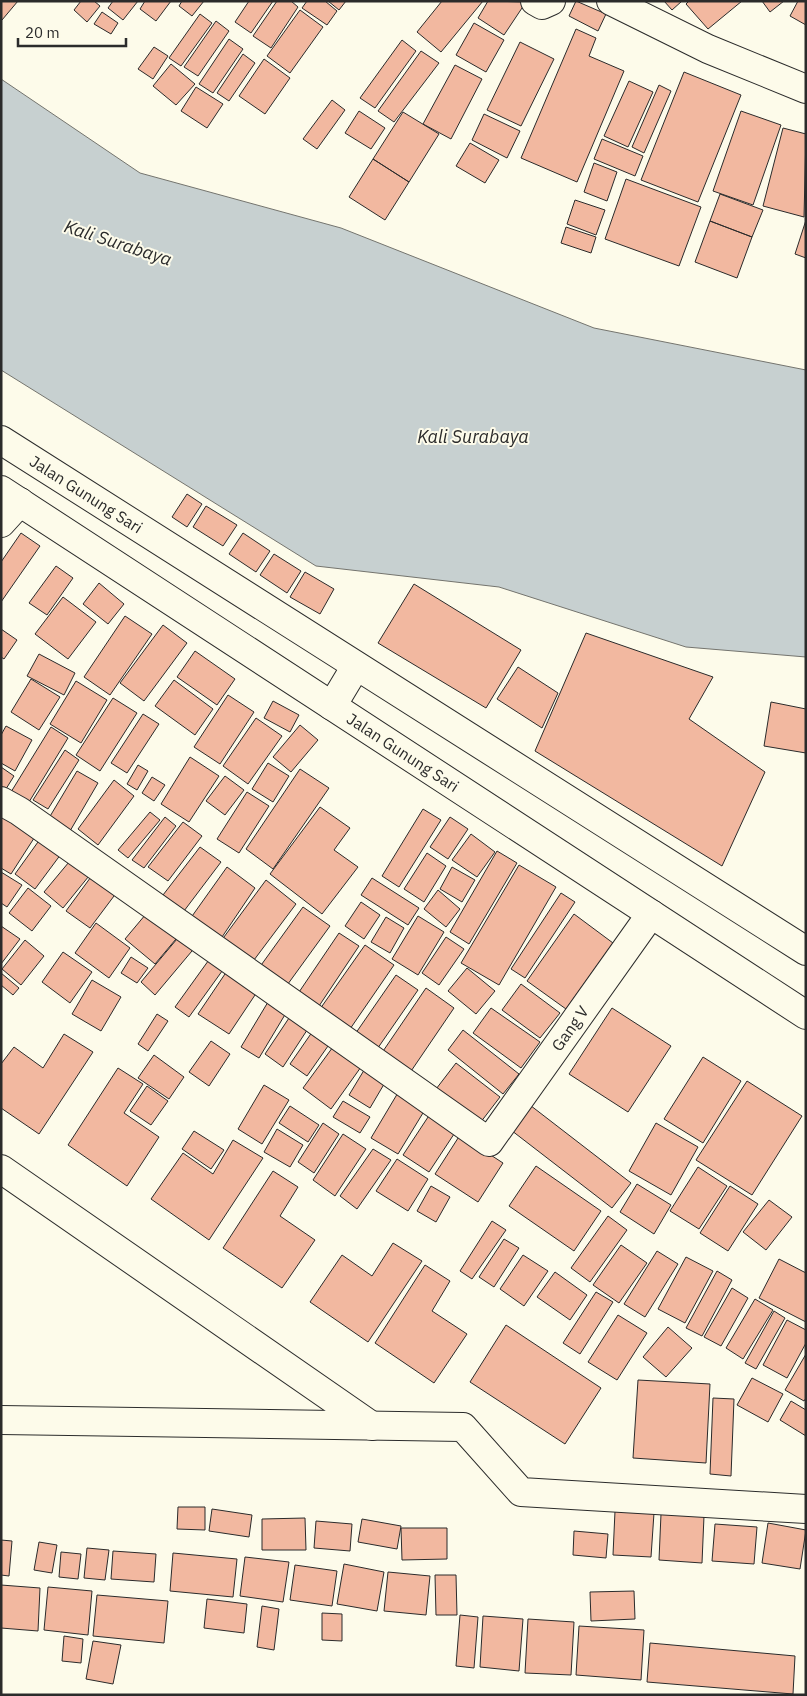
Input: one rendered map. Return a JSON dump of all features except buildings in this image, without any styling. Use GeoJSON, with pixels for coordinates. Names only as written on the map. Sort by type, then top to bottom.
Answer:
{"type":"FeatureCollection","features":[{"type":"Feature","properties":{"kind":"street"},"geometry":{"type":"LineString","coordinates":[[535,1],[542,5],[551,1]]}},
{"type":"Feature","properties":{"kind":"street"},"geometry":{"type":"LineString","coordinates":[[611,1],[708,49],[806,89]]}},
{"type":"Feature","properties":{"kind":"street","name":"Jalan Gunung Sari"},"geometry":{"type":"LineString","coordinates":[[1,440],[806,951]]}},
{"type":"Feature","properties":{"kind":"street"},"geometry":{"type":"LineString","coordinates":[[1,523],[10,496]]}},
{"type":"Feature","properties":{"kind":"street","name":"Jalan Gunung Sari"},"geometry":{"type":"LineString","coordinates":[[10,496],[806,1015]]}},
{"type":"Feature","properties":{"kind":"street"},"geometry":{"type":"LineString","coordinates":[[332,706],[356,666]]}},
{"type":"Feature","properties":{"kind":"street","name":"Gang V"},"geometry":{"type":"LineString","coordinates":[[1,801],[27,817],[489,1142],[652,914]]}},
{"type":"Feature","properties":{"kind":"street"},"geometry":{"type":"LineString","coordinates":[[1,1169],[372,1426]]}},
{"type":"Feature","properties":{"kind":"street"},"geometry":{"type":"LineString","coordinates":[[1,1420],[463,1427],[521,1492],[806,1509]]}},
{"type":"Feature","properties":{"kind":"water","name":"Kali Surabaya"},"geometry":{"type":"Polygon","coordinates":[[[1,79],[140,173],[341,228],[594,328],[806,370],[806,657],[686,647],[499,587],[316,566],[1,370],[1,79]]]}}]}
